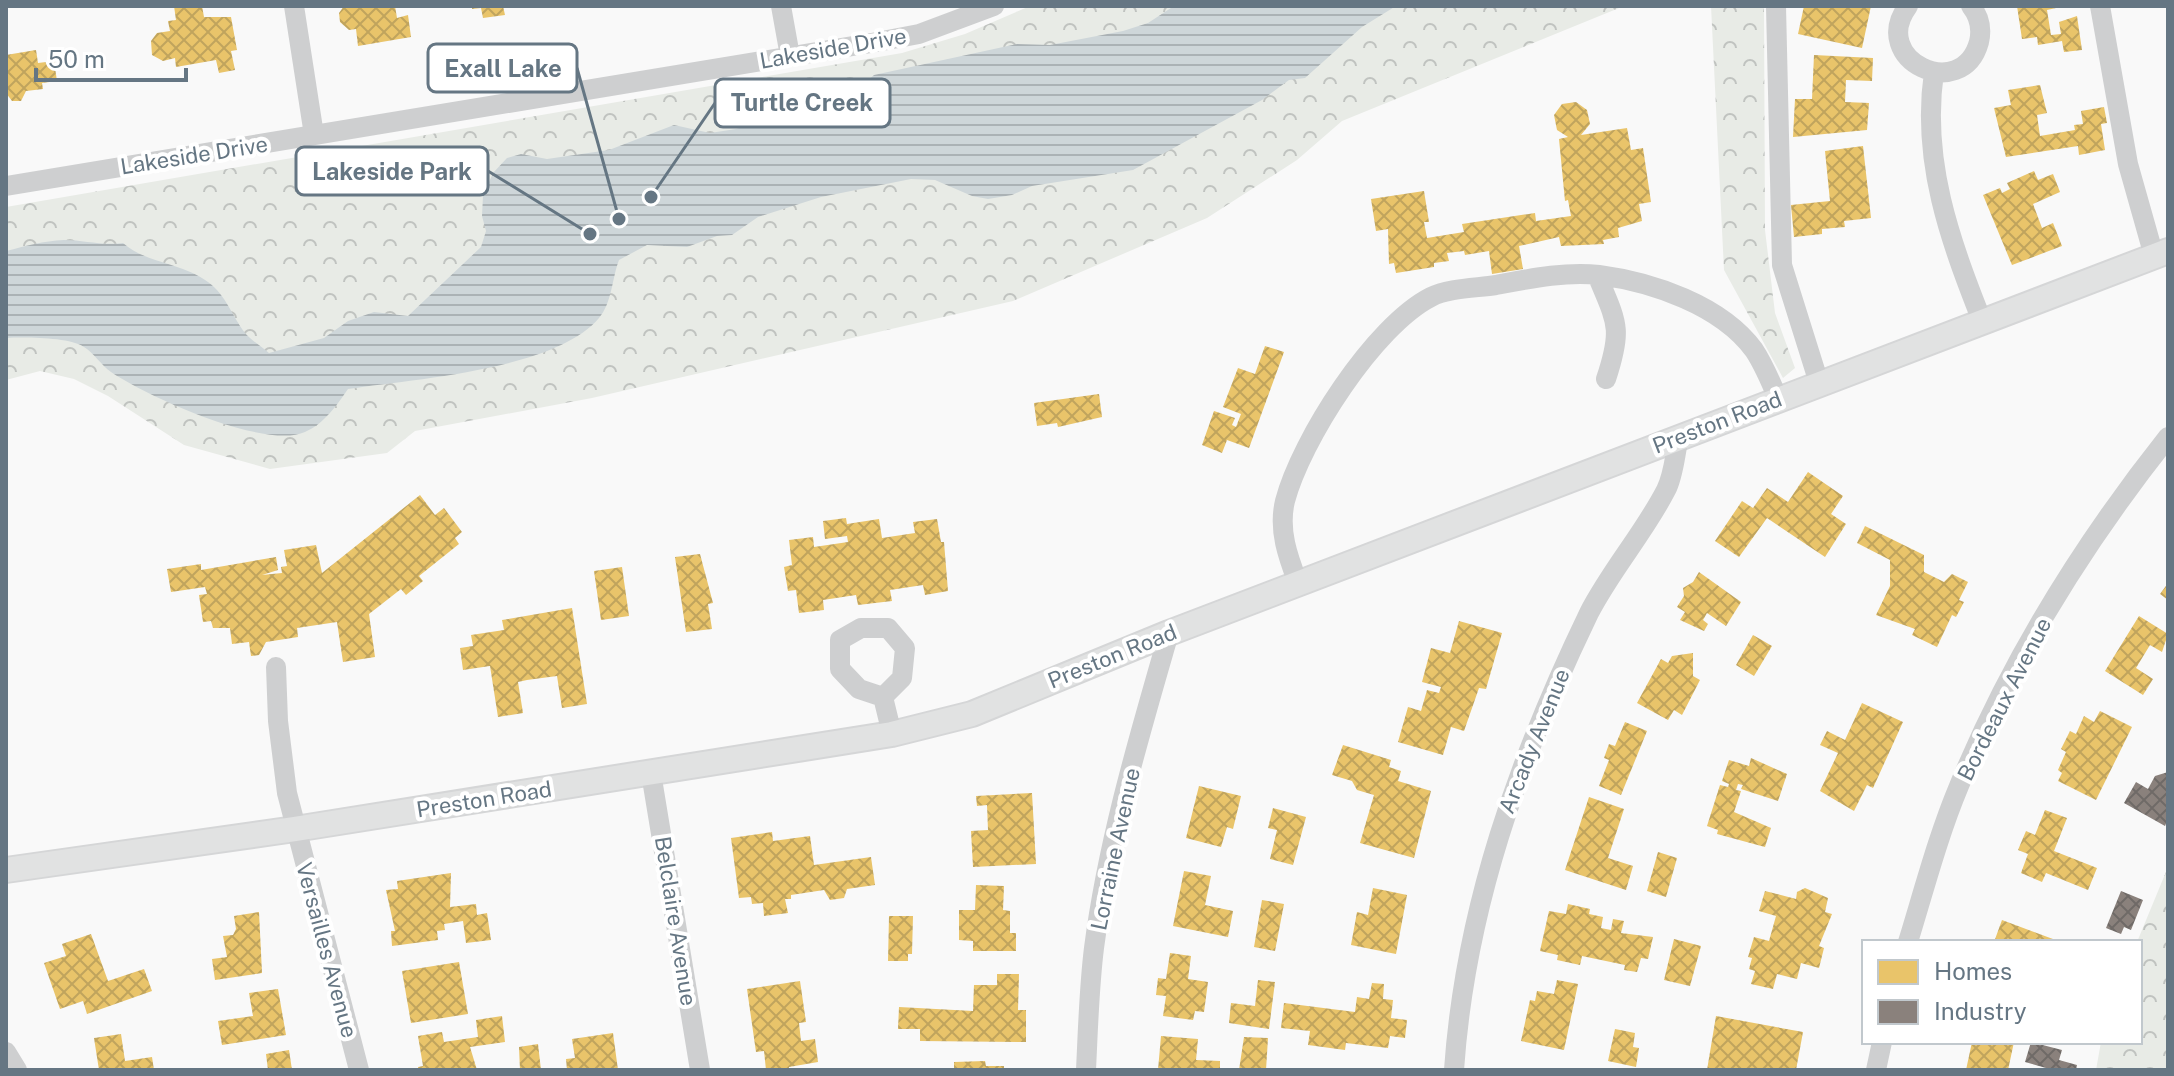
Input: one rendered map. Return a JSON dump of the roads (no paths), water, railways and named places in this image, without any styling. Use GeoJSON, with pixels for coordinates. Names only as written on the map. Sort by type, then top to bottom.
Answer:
{"type":"FeatureCollection","features":[{"type":"Feature","properties":{"kind":"main road","name":"Preston Road"},"geometry":{"type":"LineString","coordinates":[[6,870],[295,829],[651,773],[892,734],[972,714],[1169,633],[2161,253]]}},
{"type":"Feature","properties":{"kind":"street"},"geometry":{"type":"LineString","coordinates":[[294,6],[314,135]]}},
{"type":"Feature","properties":{"kind":"street"},"geometry":{"type":"LineString","coordinates":[[781,6],[790,56]]}},
{"type":"Feature","properties":{"kind":"street","name":"Lakeside Drive"},"geometry":{"type":"LineString","coordinates":[[6,186],[919,34],[994,6]]}},
{"type":"Feature","properties":{"kind":"street"},"geometry":{"type":"LineString","coordinates":[[1776,6],[1782,265],[1819,383]]}},
{"type":"Feature","properties":{"kind":"street"},"geometry":{"type":"LineString","coordinates":[[1908,6],[1900,22],[1902,49],[1921,68],[1934,72],[1960,68],[1977,48],[1979,21],[1971,6]]}},
{"type":"Feature","properties":{"kind":"street"},"geometry":{"type":"LineString","coordinates":[[2100,6],[2128,164],[2161,253]]}},
{"type":"Feature","properties":{"kind":"street"},"geometry":{"type":"LineString","coordinates":[[1934,72],[1931,130],[1936,185],[1947,232],[1982,321]]}},
{"type":"Feature","properties":{"kind":"street"},"geometry":{"type":"LineString","coordinates":[[1597,275],[1617,321],[1618,343],[1606,379]]}},
{"type":"Feature","properties":{"kind":"street"},"geometry":{"type":"LineString","coordinates":[[1298,583],[1284,545],[1284,503],[1304,452],[1339,392],[1376,343],[1432,296],[1532,279],[1597,275],[1652,287],[1713,314],[1753,349],[1778,399]]}},
{"type":"Feature","properties":{"kind":"street","name":"Arcady Avenue"},"geometry":{"type":"LineString","coordinates":[[1454,1070],[1468,956],[1501,825],[1534,735],[1597,598],[1668,487],[1679,437]]}},
{"type":"Feature","properties":{"kind":"street","name":"Bordeaux Avenue"},"geometry":{"type":"LineString","coordinates":[[1909,940],[1959,787],[2009,678],[2084,549],[2168,437]]}},
{"type":"Feature","properties":{"kind":"street","name":"Lorraine Avenue"},"geometry":{"type":"LineString","coordinates":[[1086,1070],[1094,949],[1108,864],[1125,786],[1169,633]]}},
{"type":"Feature","properties":{"kind":"street","name":"Versailles Avenue"},"geometry":{"type":"LineString","coordinates":[[276,667],[278,721],[295,829],[359,1070]]}},
{"type":"Feature","properties":{"kind":"street"},"geometry":{"type":"LineString","coordinates":[[883,697],[892,734]]}},
{"type":"Feature","properties":{"kind":"street","name":"Belclaire Avenue"},"geometry":{"type":"LineString","coordinates":[[651,773],[700,1070]]}},
{"type":"Feature","properties":{"kind":"street"},"geometry":{"type":"LineString","coordinates":[[1876,1070],[1882,1044]]}},
{"type":"Feature","properties":{"kind":"street"},"geometry":{"type":"LineString","coordinates":[[6,1052],[17,1070]]}},
{"type":"Feature","properties":{"kind":"place","name":"Turtle Creek"},"geometry":{"type":"Point","coordinates":[651,197]}},
{"type":"Feature","properties":{"kind":"place","name":"Exall Lake"},"geometry":{"type":"Point","coordinates":[619,219]}},
{"type":"Feature","properties":{"kind":"place","name":"Lakeside Park"},"geometry":{"type":"Point","coordinates":[590,234]}}]}
